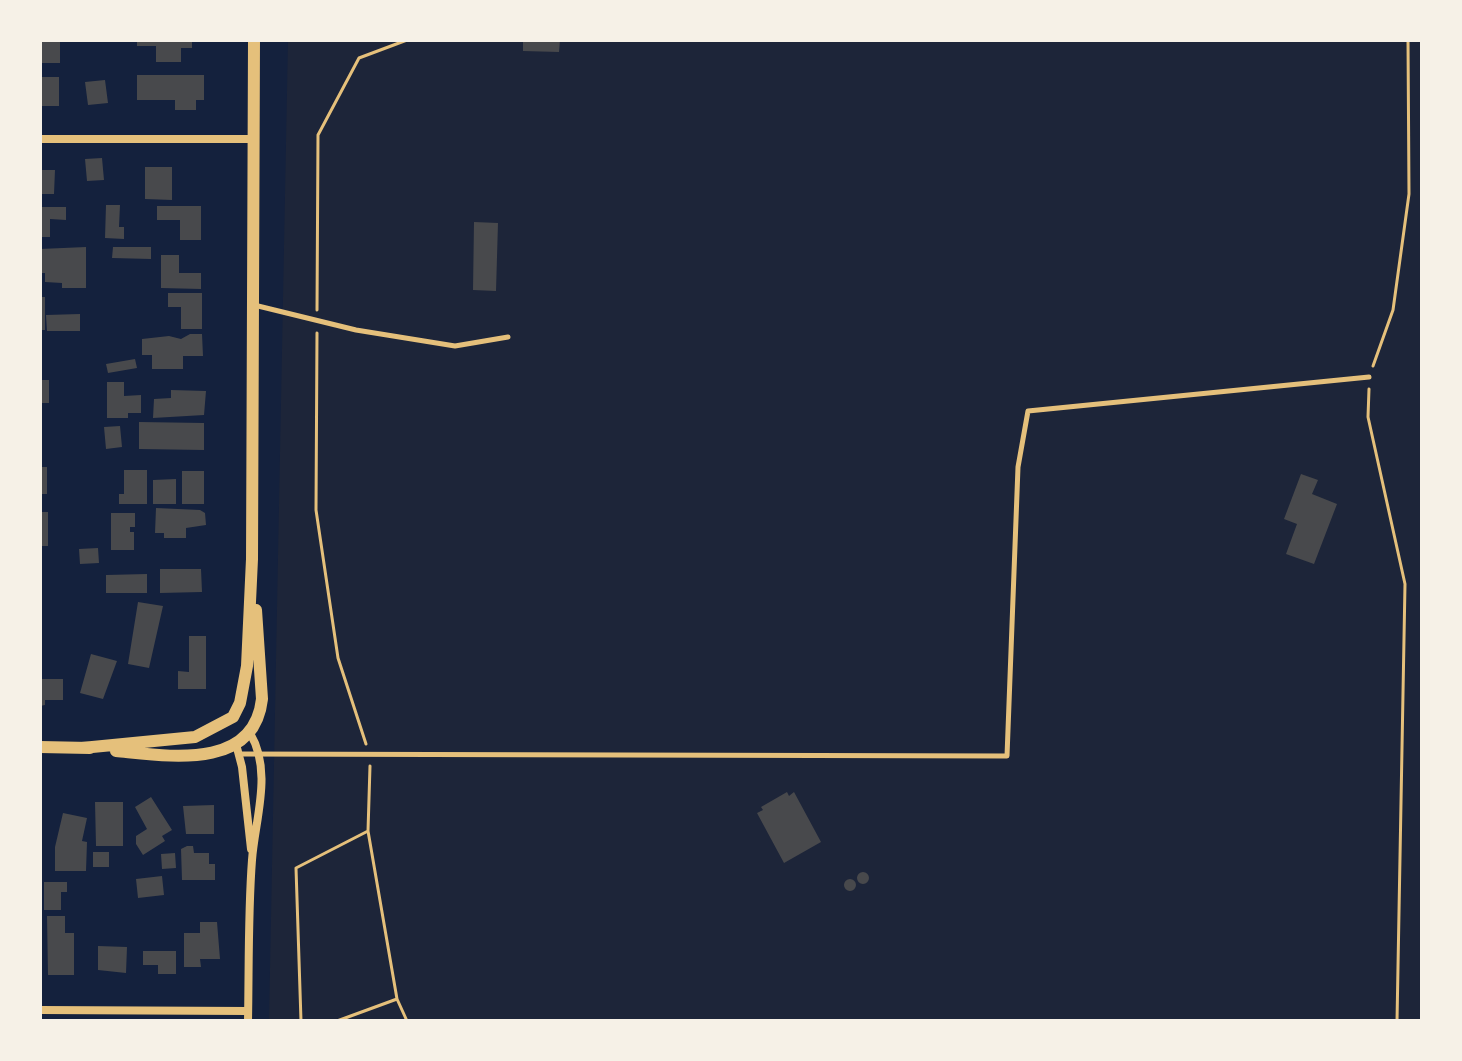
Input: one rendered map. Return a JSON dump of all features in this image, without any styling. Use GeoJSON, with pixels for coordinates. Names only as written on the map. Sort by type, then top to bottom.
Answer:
{"type":"FeatureCollection","features":[{"type":"Feature","properties":{"kind":"street"},"geometry":{"type":"LineString","coordinates":[[40,1010],[248,1016],[252,858],[233,717],[240,703],[247,666],[252,559],[254,40]]}},
{"type":"Feature","properties":{"kind":"street"},"geometry":{"type":"LineString","coordinates":[[40,139],[254,139]]}},
{"type":"Feature","properties":{"kind":"street"},"geometry":{"type":"LineString","coordinates":[[40,747],[193,757],[238,749],[261,714],[252,559]]}},
{"type":"Feature","properties":{"kind":"street"},"geometry":{"type":"LineString","coordinates":[[233,717],[250,733],[259,753],[261,812],[252,858]]}},
{"type":"Feature","properties":{"kind":"street"},"geometry":{"type":"LineString","coordinates":[[82,748],[195,737],[233,717]]}},
{"type":"Feature","properties":{"kind":"lane"},"geometry":{"type":"LineString","coordinates":[[253,304],[317,320],[455,346],[508,337]]}},
{"type":"Feature","properties":{"kind":"lane"},"geometry":{"type":"LineString","coordinates":[[238,749],[259,753],[370,757],[1007,756],[1018,467],[1028,411],[1369,377]]}},
{"type":"Feature","properties":{"kind":"path"},"geometry":{"type":"LineString","coordinates":[[407,40],[359,58],[318,135],[316,510],[338,658],[370,757],[368,831],[397,999],[407,1021]]}},
{"type":"Feature","properties":{"kind":"path"},"geometry":{"type":"LineString","coordinates":[[1397,1021],[1405,584],[1368,417],[1369,377],[1393,310],[1409,194],[1408,40]]}},
{"type":"Feature","properties":{"kind":"path"},"geometry":{"type":"LineString","coordinates":[[301,1021],[296,868],[368,831]]}},
{"type":"Feature","properties":{"kind":"path"},"geometry":{"type":"LineString","coordinates":[[337,1021],[397,999]]}},
{"type":"Feature","properties":{"kind":"shaded area"},"geometry":{"type":"Polygon","coordinates":[[[288,40],[1422,40],[1422,1021],[269,1021],[288,40]]]}},
{"type":"Feature","properties":{"kind":"building"},"geometry":{"type":"Polygon","coordinates":[[[40,40],[60,40],[60,63],[40,63],[40,40]]]}},
{"type":"Feature","properties":{"kind":"building"},"geometry":{"type":"Polygon","coordinates":[[[137,40],[192,40],[192,48],[181,48],[181,62],[156,62],[156,46],[137,46],[137,40]]]}},
{"type":"Feature","properties":{"kind":"building"},"geometry":{"type":"Polygon","coordinates":[[[523,40],[560,40],[559,52],[523,51],[523,40]]]}},
{"type":"Feature","properties":{"kind":"building"},"geometry":{"type":"Polygon","coordinates":[[[137,75],[204,75],[204,100],[196,100],[196,110],[175,110],[175,100],[137,100],[137,75]]]}},
{"type":"Feature","properties":{"kind":"building"},"geometry":{"type":"Polygon","coordinates":[[[40,77],[59,77],[59,106],[40,106],[40,77]]]}},
{"type":"Feature","properties":{"kind":"building"},"geometry":{"type":"Polygon","coordinates":[[[105,80],[108,103],[88,105],[85,82],[105,80]]]}},
{"type":"Feature","properties":{"kind":"building"},"geometry":{"type":"Polygon","coordinates":[[[102,158],[104,180],[87,181],[85,159],[102,158]]]}},
{"type":"Feature","properties":{"kind":"building"},"geometry":{"type":"Polygon","coordinates":[[[145,167],[172,167],[172,200],[145,199],[145,167]]]}},
{"type":"Feature","properties":{"kind":"building"},"geometry":{"type":"Polygon","coordinates":[[[40,170],[55,170],[54,194],[40,194],[40,170]]]}},
{"type":"Feature","properties":{"kind":"building"},"geometry":{"type":"Polygon","coordinates":[[[106,205],[120,205],[119,227],[124,227],[124,239],[105,238],[106,205]]]}},
{"type":"Feature","properties":{"kind":"building"},"geometry":{"type":"Polygon","coordinates":[[[157,206],[201,206],[201,240],[180,240],[180,220],[157,220],[157,206]]]}},
{"type":"Feature","properties":{"kind":"building"},"geometry":{"type":"Polygon","coordinates":[[[40,207],[66,207],[66,220],[50,219],[50,237],[40,237],[40,207]]]}},
{"type":"Feature","properties":{"kind":"building"},"geometry":{"type":"Polygon","coordinates":[[[474,222],[498,223],[496,291],[473,290],[474,222]]]}},
{"type":"Feature","properties":{"kind":"building"},"geometry":{"type":"Polygon","coordinates":[[[86,247],[86,288],[62,288],[62,283],[45,282],[45,273],[40,273],[40,249],[86,247]]]}},
{"type":"Feature","properties":{"kind":"building"},"geometry":{"type":"Polygon","coordinates":[[[113,247],[151,247],[151,259],[112,258],[113,247]]]}},
{"type":"Feature","properties":{"kind":"building"},"geometry":{"type":"Polygon","coordinates":[[[161,255],[179,255],[179,273],[201,273],[201,289],[161,288],[161,255]]]}},
{"type":"Feature","properties":{"kind":"building"},"geometry":{"type":"Polygon","coordinates":[[[168,293],[202,293],[202,329],[181,329],[181,307],[168,307],[168,293]]]}},
{"type":"Feature","properties":{"kind":"building"},"geometry":{"type":"Polygon","coordinates":[[[40,297],[45,297],[45,330],[40,330],[40,297]]]}},
{"type":"Feature","properties":{"kind":"building"},"geometry":{"type":"Polygon","coordinates":[[[80,314],[80,331],[47,331],[46,315],[80,314]]]}},
{"type":"Feature","properties":{"kind":"building"},"geometry":{"type":"Polygon","coordinates":[[[190,334],[202,334],[203,356],[183,356],[183,369],[152,369],[152,355],[142,355],[142,339],[169,336],[181,339],[190,334]]]}},
{"type":"Feature","properties":{"kind":"building"},"geometry":{"type":"Polygon","coordinates":[[[135,359],[137,368],[108,373],[106,364],[135,359]]]}},
{"type":"Feature","properties":{"kind":"building"},"geometry":{"type":"Polygon","coordinates":[[[40,380],[49,380],[49,403],[40,403],[40,380]]]}},
{"type":"Feature","properties":{"kind":"building"},"geometry":{"type":"Polygon","coordinates":[[[107,382],[124,382],[124,396],[141,395],[141,413],[128,413],[128,418],[107,418],[107,382]]]}},
{"type":"Feature","properties":{"kind":"building"},"geometry":{"type":"Polygon","coordinates":[[[171,390],[206,391],[204,415],[153,418],[154,399],[171,398],[171,390]]]}},
{"type":"Feature","properties":{"kind":"building"},"geometry":{"type":"Polygon","coordinates":[[[139,422],[204,423],[204,450],[139,449],[139,422]]]}},
{"type":"Feature","properties":{"kind":"building"},"geometry":{"type":"Polygon","coordinates":[[[120,426],[122,447],[106,449],[104,427],[120,426]]]}},
{"type":"Feature","properties":{"kind":"building"},"geometry":{"type":"Polygon","coordinates":[[[40,467],[47,467],[47,494],[40,494],[40,467]]]}},
{"type":"Feature","properties":{"kind":"building"},"geometry":{"type":"Polygon","coordinates":[[[124,470],[147,470],[147,504],[119,504],[119,494],[124,494],[124,470]]]}},
{"type":"Feature","properties":{"kind":"building"},"geometry":{"type":"Polygon","coordinates":[[[182,471],[204,471],[204,504],[182,504],[182,471]]]}},
{"type":"Feature","properties":{"kind":"building"},"geometry":{"type":"Polygon","coordinates":[[[1301,474],[1318,480],[1312,494],[1337,504],[1314,564],[1286,554],[1297,524],[1284,519],[1301,474]]]}},
{"type":"Feature","properties":{"kind":"building"},"geometry":{"type":"Polygon","coordinates":[[[176,479],[176,504],[153,504],[153,480],[176,479]]]}},
{"type":"Feature","properties":{"kind":"building"},"geometry":{"type":"Polygon","coordinates":[[[156,508],[200,510],[205,513],[206,525],[186,528],[186,538],[164,538],[164,533],[155,533],[156,508]]]}},
{"type":"Feature","properties":{"kind":"building"},"geometry":{"type":"Polygon","coordinates":[[[40,512],[48,512],[48,546],[40,546],[40,512]]]}},
{"type":"Feature","properties":{"kind":"building"},"geometry":{"type":"Polygon","coordinates":[[[111,513],[135,513],[135,527],[130,527],[130,532],[134,532],[134,550],[111,550],[111,513]]]}},
{"type":"Feature","properties":{"kind":"building"},"geometry":{"type":"Polygon","coordinates":[[[98,548],[99,563],[80,564],[79,549],[98,548]]]}},
{"type":"Feature","properties":{"kind":"building"},"geometry":{"type":"Polygon","coordinates":[[[160,569],[201,569],[202,592],[160,593],[160,569]]]}},
{"type":"Feature","properties":{"kind":"building"},"geometry":{"type":"Polygon","coordinates":[[[147,574],[147,593],[106,593],[106,575],[147,574]]]}},
{"type":"Feature","properties":{"kind":"building"},"geometry":{"type":"Polygon","coordinates":[[[138,602],[163,606],[149,668],[128,664],[138,602]]]}},
{"type":"Feature","properties":{"kind":"building"},"geometry":{"type":"Polygon","coordinates":[[[189,636],[206,636],[206,689],[178,689],[178,671],[189,672],[189,636]]]}},
{"type":"Feature","properties":{"kind":"building"},"geometry":{"type":"Polygon","coordinates":[[[91,654],[117,661],[103,699],[80,693],[91,654]]]}},
{"type":"Feature","properties":{"kind":"building"},"geometry":{"type":"Polygon","coordinates":[[[40,679],[63,679],[63,700],[45,700],[45,705],[40,706],[40,679]]]}},
{"type":"Feature","properties":{"kind":"building"},"geometry":{"type":"Polygon","coordinates":[[[787,792],[789,796],[794,792],[821,842],[784,863],[757,813],[763,810],[761,807],[787,792]]]}},
{"type":"Feature","properties":{"kind":"building"},"geometry":{"type":"Polygon","coordinates":[[[151,797],[172,830],[162,836],[165,841],[143,855],[136,844],[136,836],[147,829],[135,807],[151,797]]]}},
{"type":"Feature","properties":{"kind":"building"},"geometry":{"type":"Polygon","coordinates":[[[95,802],[123,802],[123,846],[96,846],[95,802]]]}},
{"type":"Feature","properties":{"kind":"building"},"geometry":{"type":"Polygon","coordinates":[[[214,805],[214,834],[186,834],[183,806],[214,805]]]}},
{"type":"Feature","properties":{"kind":"building"},"geometry":{"type":"Polygon","coordinates":[[[63,813],[87,818],[82,841],[87,842],[86,871],[55,871],[55,847],[63,813]]]}},
{"type":"Feature","properties":{"kind":"building"},"geometry":{"type":"Polygon","coordinates":[[[193,846],[194,853],[209,853],[209,864],[215,864],[215,880],[182,880],[181,849],[193,846]]]}},
{"type":"Feature","properties":{"kind":"building"},"geometry":{"type":"Polygon","coordinates":[[[93,852],[109,852],[109,867],[93,867],[93,852]]]}},
{"type":"Feature","properties":{"kind":"building"},"geometry":{"type":"Polygon","coordinates":[[[175,853],[176,868],[162,869],[161,854],[175,853]]]}},
{"type":"Feature","properties":{"kind":"building"},"geometry":{"type":"Polygon","coordinates":[[[863,872],[869,878],[863,884],[857,878],[863,872]]]}},
{"type":"Feature","properties":{"kind":"building"},"geometry":{"type":"Polygon","coordinates":[[[162,876],[164,895],[138,898],[136,879],[162,876]]]}},
{"type":"Feature","properties":{"kind":"building"},"geometry":{"type":"Polygon","coordinates":[[[850,879],[856,885],[850,891],[844,885],[850,879]]]}},
{"type":"Feature","properties":{"kind":"building"},"geometry":{"type":"Polygon","coordinates":[[[44,882],[67,882],[67,892],[61,892],[61,910],[44,910],[44,882]]]}},
{"type":"Feature","properties":{"kind":"building"},"geometry":{"type":"Polygon","coordinates":[[[47,916],[65,916],[65,933],[74,933],[74,975],[48,975],[47,916]]]}},
{"type":"Feature","properties":{"kind":"building"},"geometry":{"type":"Polygon","coordinates":[[[200,922],[217,922],[220,959],[200,959],[201,967],[184,967],[184,933],[200,933],[200,922]]]}},
{"type":"Feature","properties":{"kind":"building"},"geometry":{"type":"Polygon","coordinates":[[[98,946],[127,947],[126,973],[98,970],[98,946]]]}},
{"type":"Feature","properties":{"kind":"building"},"geometry":{"type":"Polygon","coordinates":[[[143,951],[176,951],[176,974],[158,974],[158,965],[143,965],[143,951]]]}}]}
